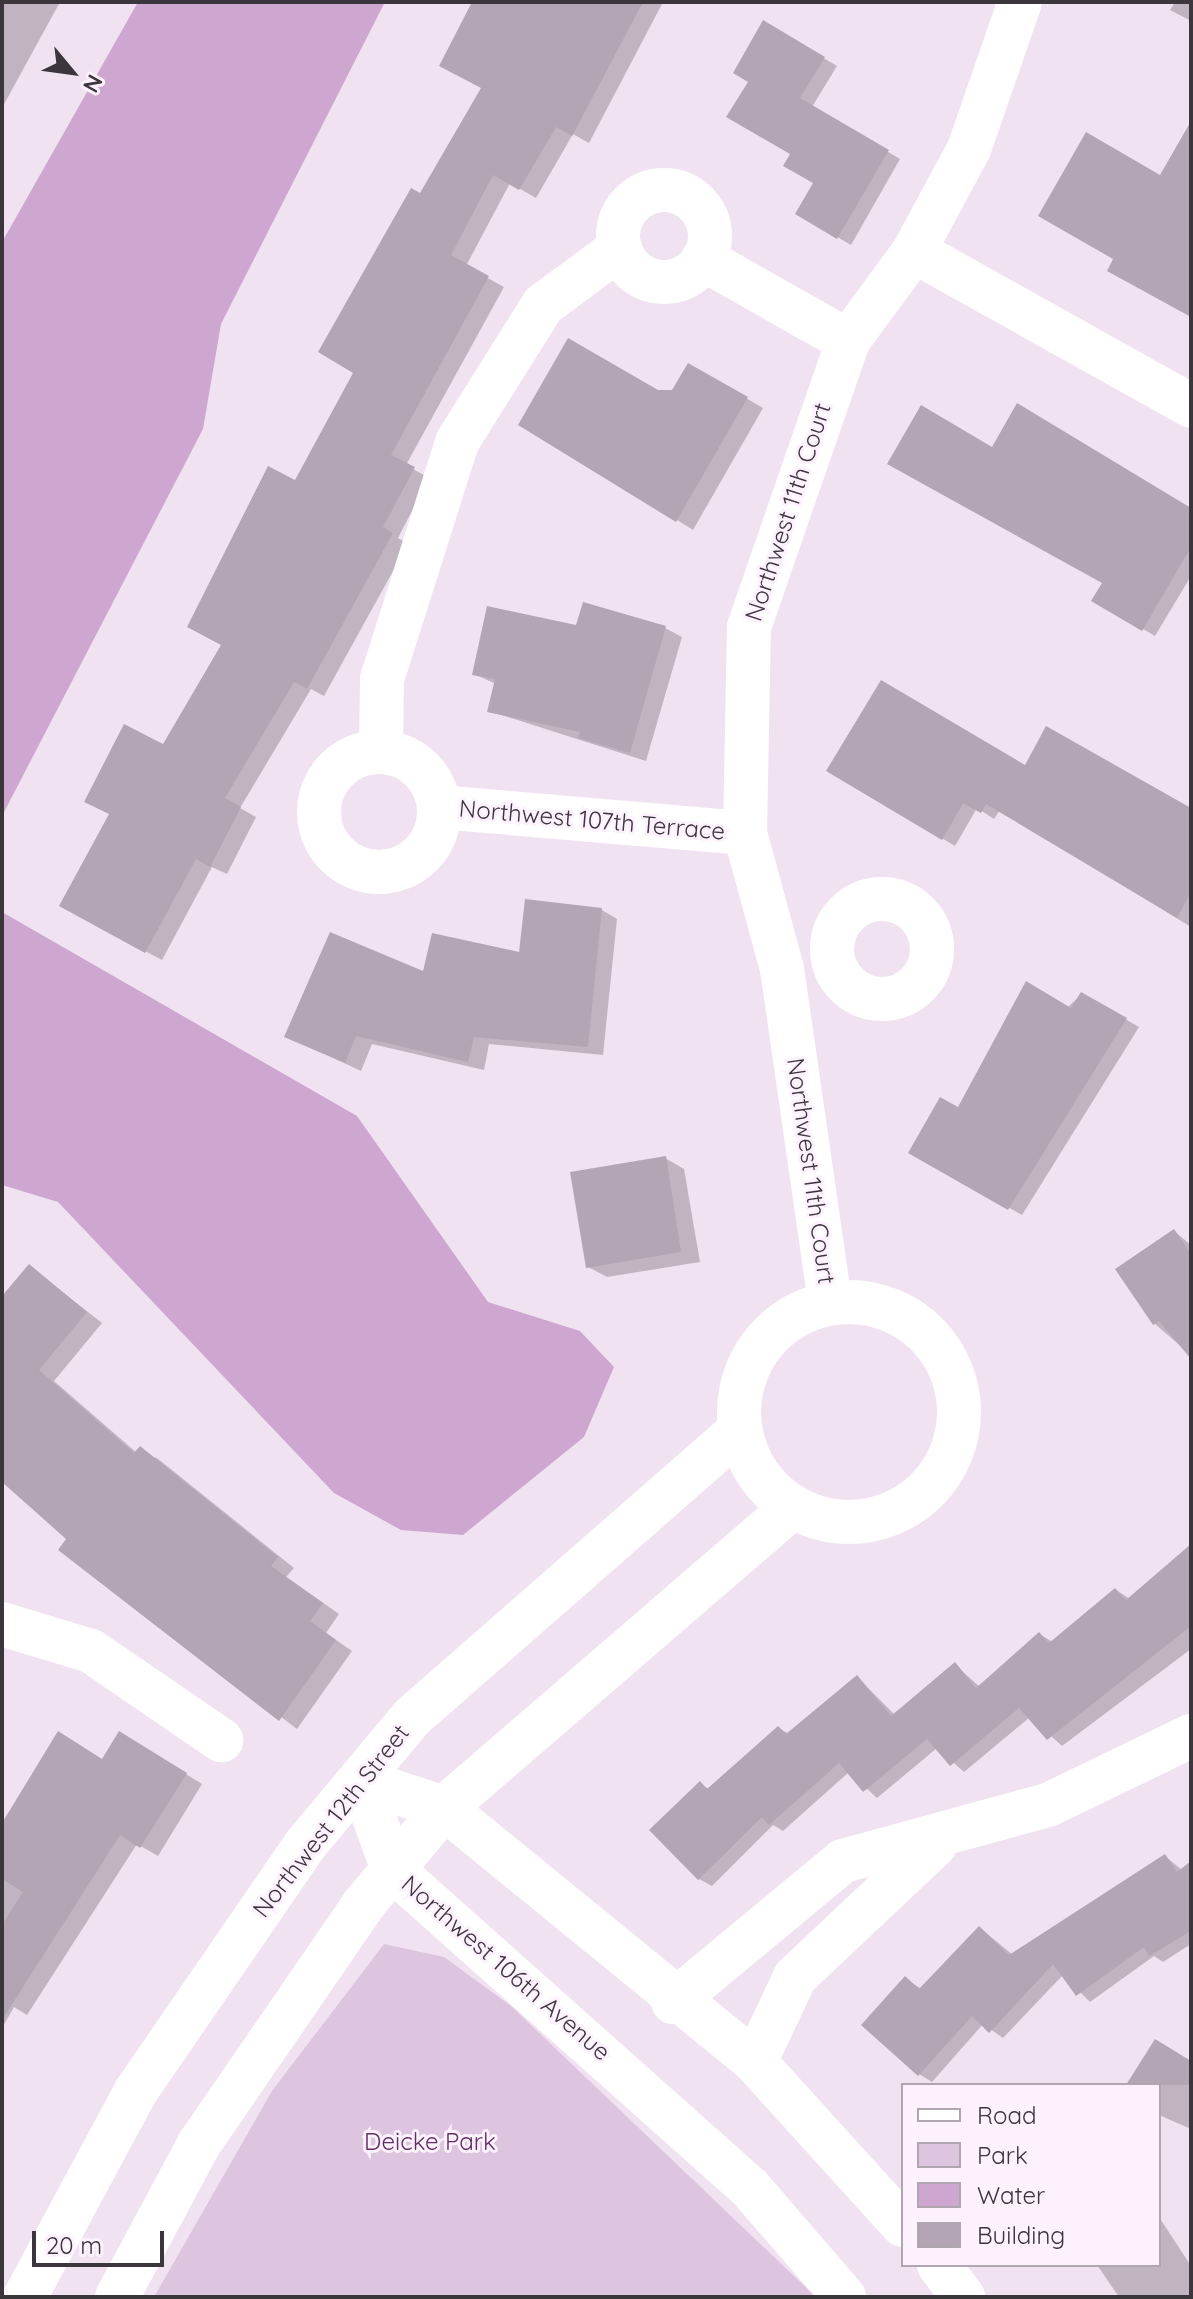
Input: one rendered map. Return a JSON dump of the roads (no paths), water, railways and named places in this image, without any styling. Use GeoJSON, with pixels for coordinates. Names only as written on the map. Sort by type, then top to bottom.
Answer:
{"type":"FeatureCollection","features":[{"type":"Feature","properties":{"kind":"street","name":"Northwest 11th Court"},"geometry":{"type":"LineString","coordinates":[[830,1302],[782,969],[745,833],[749,627],[848,341],[914,251],[969,149],[1020,2]]}},
{"type":"Feature","properties":{"kind":"street"},"geometry":{"type":"LineString","coordinates":[[381,751],[382,679],[457,442],[543,305],[620,248],[631,204],[675,191],[708,223],[703,259],[690,274],[663,282],[636,273],[620,248]]}},
{"type":"Feature","properties":{"kind":"street"},"geometry":{"type":"LineString","coordinates":[[914,251],[1191,406]]}},
{"type":"Feature","properties":{"kind":"street"},"geometry":{"type":"LineString","coordinates":[[703,259],[848,341]]}},
{"type":"Feature","properties":{"kind":"street","name":"Northwest 107th Terrace"},"geometry":{"type":"LineString","coordinates":[[381,751],[409,759],[430,779],[440,807],[435,835],[405,865],[362,871],[337,857],[322,832],[319,803],[330,776],[353,757],[381,751]]}},
{"type":"Feature","properties":{"kind":"street","name":"Northwest 107th Terrace"},"geometry":{"type":"LineString","coordinates":[[440,807],[745,833]]}},
{"type":"Feature","properties":{"kind":"street"},"geometry":{"type":"LineString","coordinates":[[782,969],[832,959]]}},
{"type":"Feature","properties":{"kind":"street"},"geometry":{"type":"LineString","coordinates":[[830,1302],[865,1302],[905,1316],[938,1345],[957,1384],[959,1427],[945,1468],[916,1501],[876,1520],[833,1522],[792,1508],[761,1479],[740,1430],[739,1396],[763,1343],[797,1314],[830,1302]]}},
{"type":"Feature","properties":{"kind":"street","name":"Northwest 12th Street"},"geometry":{"type":"LineString","coordinates":[[25,2297],[136,2091],[305,1845],[412,1717],[740,1430]]}},
{"type":"Feature","properties":{"kind":"street"},"geometry":{"type":"LineString","coordinates":[[117,2297],[199,2144],[393,1870],[444,1808],[792,1508]]}},
{"type":"Feature","properties":{"kind":"street"},"geometry":{"type":"LineString","coordinates":[[2,1624],[91,1651],[221,1740]]}},
{"type":"Feature","properties":{"kind":"street"},"geometry":{"type":"LineString","coordinates":[[673,2002],[843,1861],[943,1839],[1048,1805],[1191,1736]]}},
{"type":"Feature","properties":{"kind":"street"},"geometry":{"type":"LineString","coordinates":[[361,1781],[444,1808],[673,2002],[755,2062],[901,2223]]}},
{"type":"Feature","properties":{"kind":"street","name":"Northwest 106th Avenue"},"geometry":{"type":"LineString","coordinates":[[361,1781],[393,1870],[750,2188],[844,2297]]}},
{"type":"Feature","properties":{"kind":"street"},"geometry":{"type":"LineString","coordinates":[[755,2062],[795,1977],[943,1839]]}},
{"type":"Feature","properties":{"kind":"street"},"geometry":{"type":"LineString","coordinates":[[940,2267],[963,2297]]}},
{"type":"Feature","properties":{"kind":"water"},"geometry":{"type":"Polygon","coordinates":[[[138,2],[385,2],[221,324],[203,429],[2,816],[2,242],[138,2]]]}},
{"type":"Feature","properties":{"kind":"water"},"geometry":{"type":"Polygon","coordinates":[[[2,912],[357,1116],[488,1302],[580,1331],[614,1367],[584,1437],[463,1535],[401,1530],[334,1493],[58,1202],[2,1185],[2,912]]]}},
{"type":"Feature","properties":{"kind":"park label","name":"Deicke Park"},"geometry":{"type":"Point","coordinates":[430,2142]}}]}
